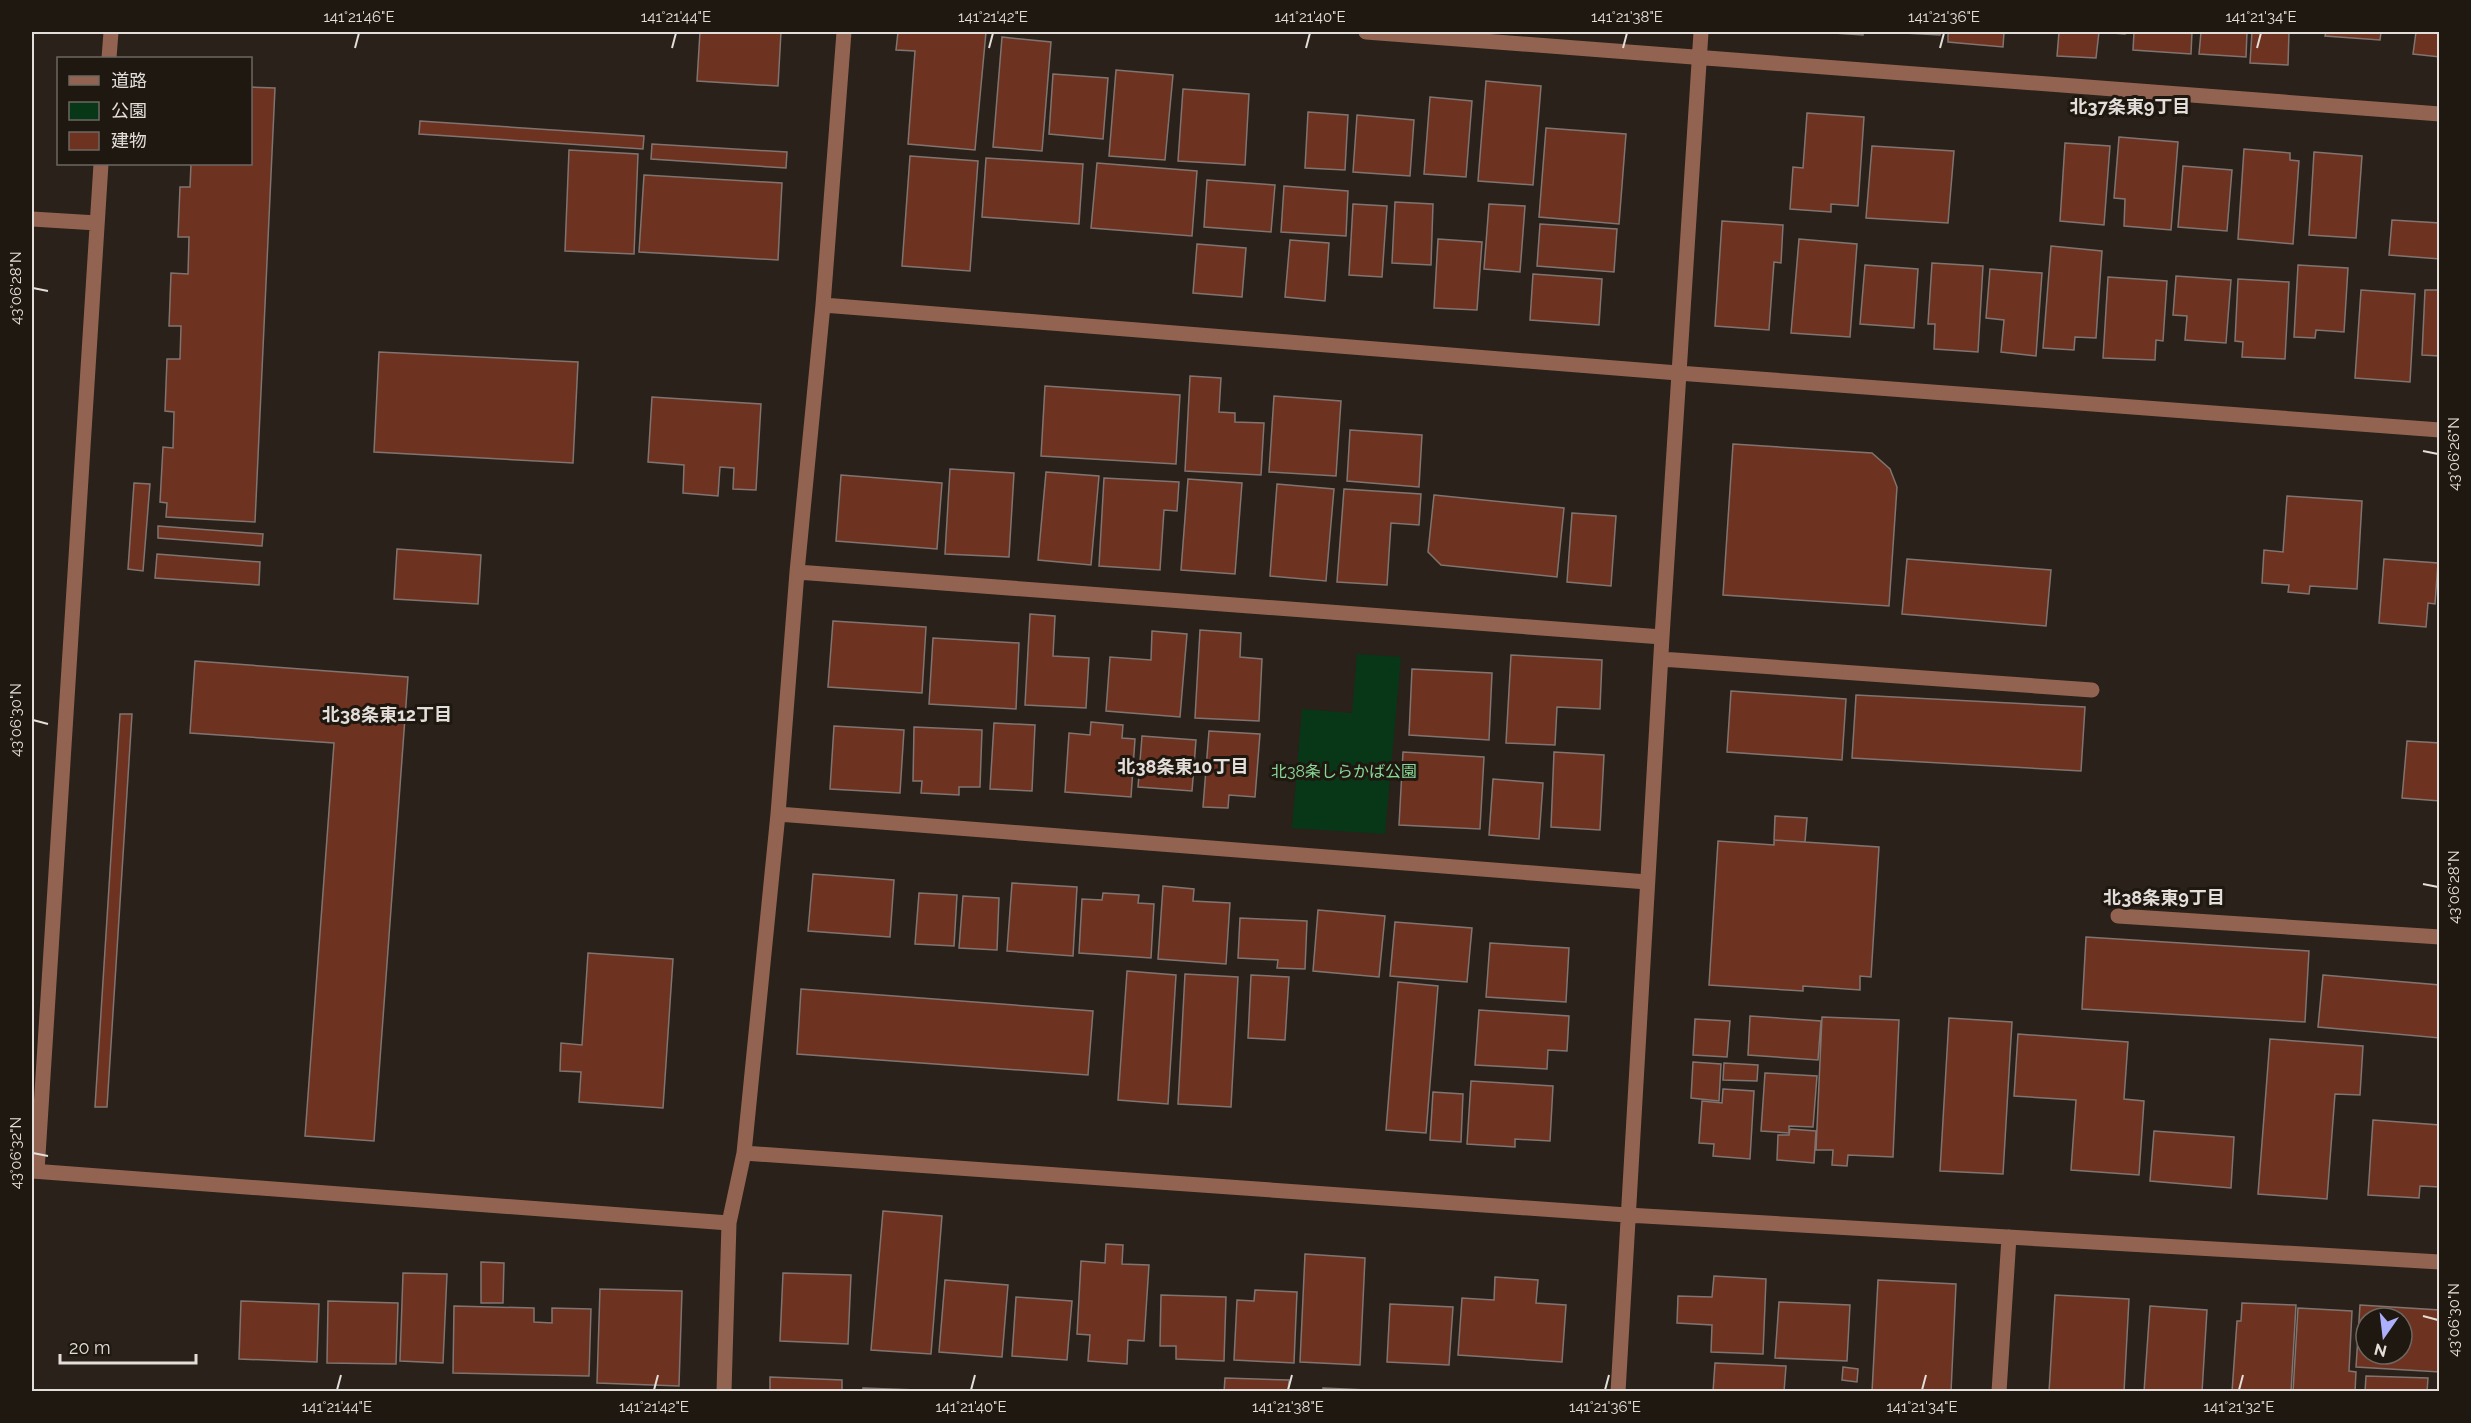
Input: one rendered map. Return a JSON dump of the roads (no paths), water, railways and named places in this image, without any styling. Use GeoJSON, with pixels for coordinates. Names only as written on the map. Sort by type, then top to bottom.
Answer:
{"type":"FeatureCollection","features":[{"type":"Feature","properties":{"kind":"street"},"geometry":{"type":"LineString","coordinates":[[109,57],[111,32]]}},
{"type":"Feature","properties":{"kind":"street"},"geometry":{"type":"LineString","coordinates":[[724,1392],[729,1223],[744,1153],[778,814],[796,572],[823,305],[844,32]]}},
{"type":"Feature","properties":{"kind":"street"},"geometry":{"type":"LineString","coordinates":[[1366,32],[2439,114]]}},
{"type":"Feature","properties":{"kind":"street"},"geometry":{"type":"LineString","coordinates":[[1618,1392],[1678,373],[1701,32]]}},
{"type":"Feature","properties":{"kind":"street"},"geometry":{"type":"LineString","coordinates":[[101,165],[34,1171],[729,1223]]}},
{"type":"Feature","properties":{"kind":"street"},"geometry":{"type":"LineString","coordinates":[[32,219],[97,224]]}},
{"type":"Feature","properties":{"kind":"street"},"geometry":{"type":"LineString","coordinates":[[823,305],[1678,373],[2439,430]]}},
{"type":"Feature","properties":{"kind":"street"},"geometry":{"type":"LineString","coordinates":[[796,572],[1662,637]]}},
{"type":"Feature","properties":{"kind":"street"},"geometry":{"type":"LineString","coordinates":[[1661,659],[2092,690]]}},
{"type":"Feature","properties":{"kind":"street"},"geometry":{"type":"LineString","coordinates":[[778,814],[1647,882]]}},
{"type":"Feature","properties":{"kind":"street"},"geometry":{"type":"LineString","coordinates":[[2118,916],[2439,937]]}},
{"type":"Feature","properties":{"kind":"street"},"geometry":{"type":"LineString","coordinates":[[744,1153],[1627,1215],[2439,1262]]}},
{"type":"Feature","properties":{"kind":"street"},"geometry":{"type":"LineString","coordinates":[[2000,1392],[2009,1237]]}},
{"type":"Feature","properties":{"kind":"district","name":"北37条東9丁目"},"geometry":{"type":"Point","coordinates":[2130,106]}},
{"type":"Feature","properties":{"kind":"district","name":"北38条東12丁目"},"geometry":{"type":"Point","coordinates":[387,714]}},
{"type":"Feature","properties":{"kind":"district","name":"北38条東10丁目"},"geometry":{"type":"Point","coordinates":[1183,766]}},
{"type":"Feature","properties":{"kind":"district","name":"北38条東9丁目"},"geometry":{"type":"Point","coordinates":[2164,897]}},
{"type":"Feature","properties":{"kind":"park label","name":"北38条しらかば公園"},"geometry":{"type":"Point","coordinates":[1344,771]}}]}
